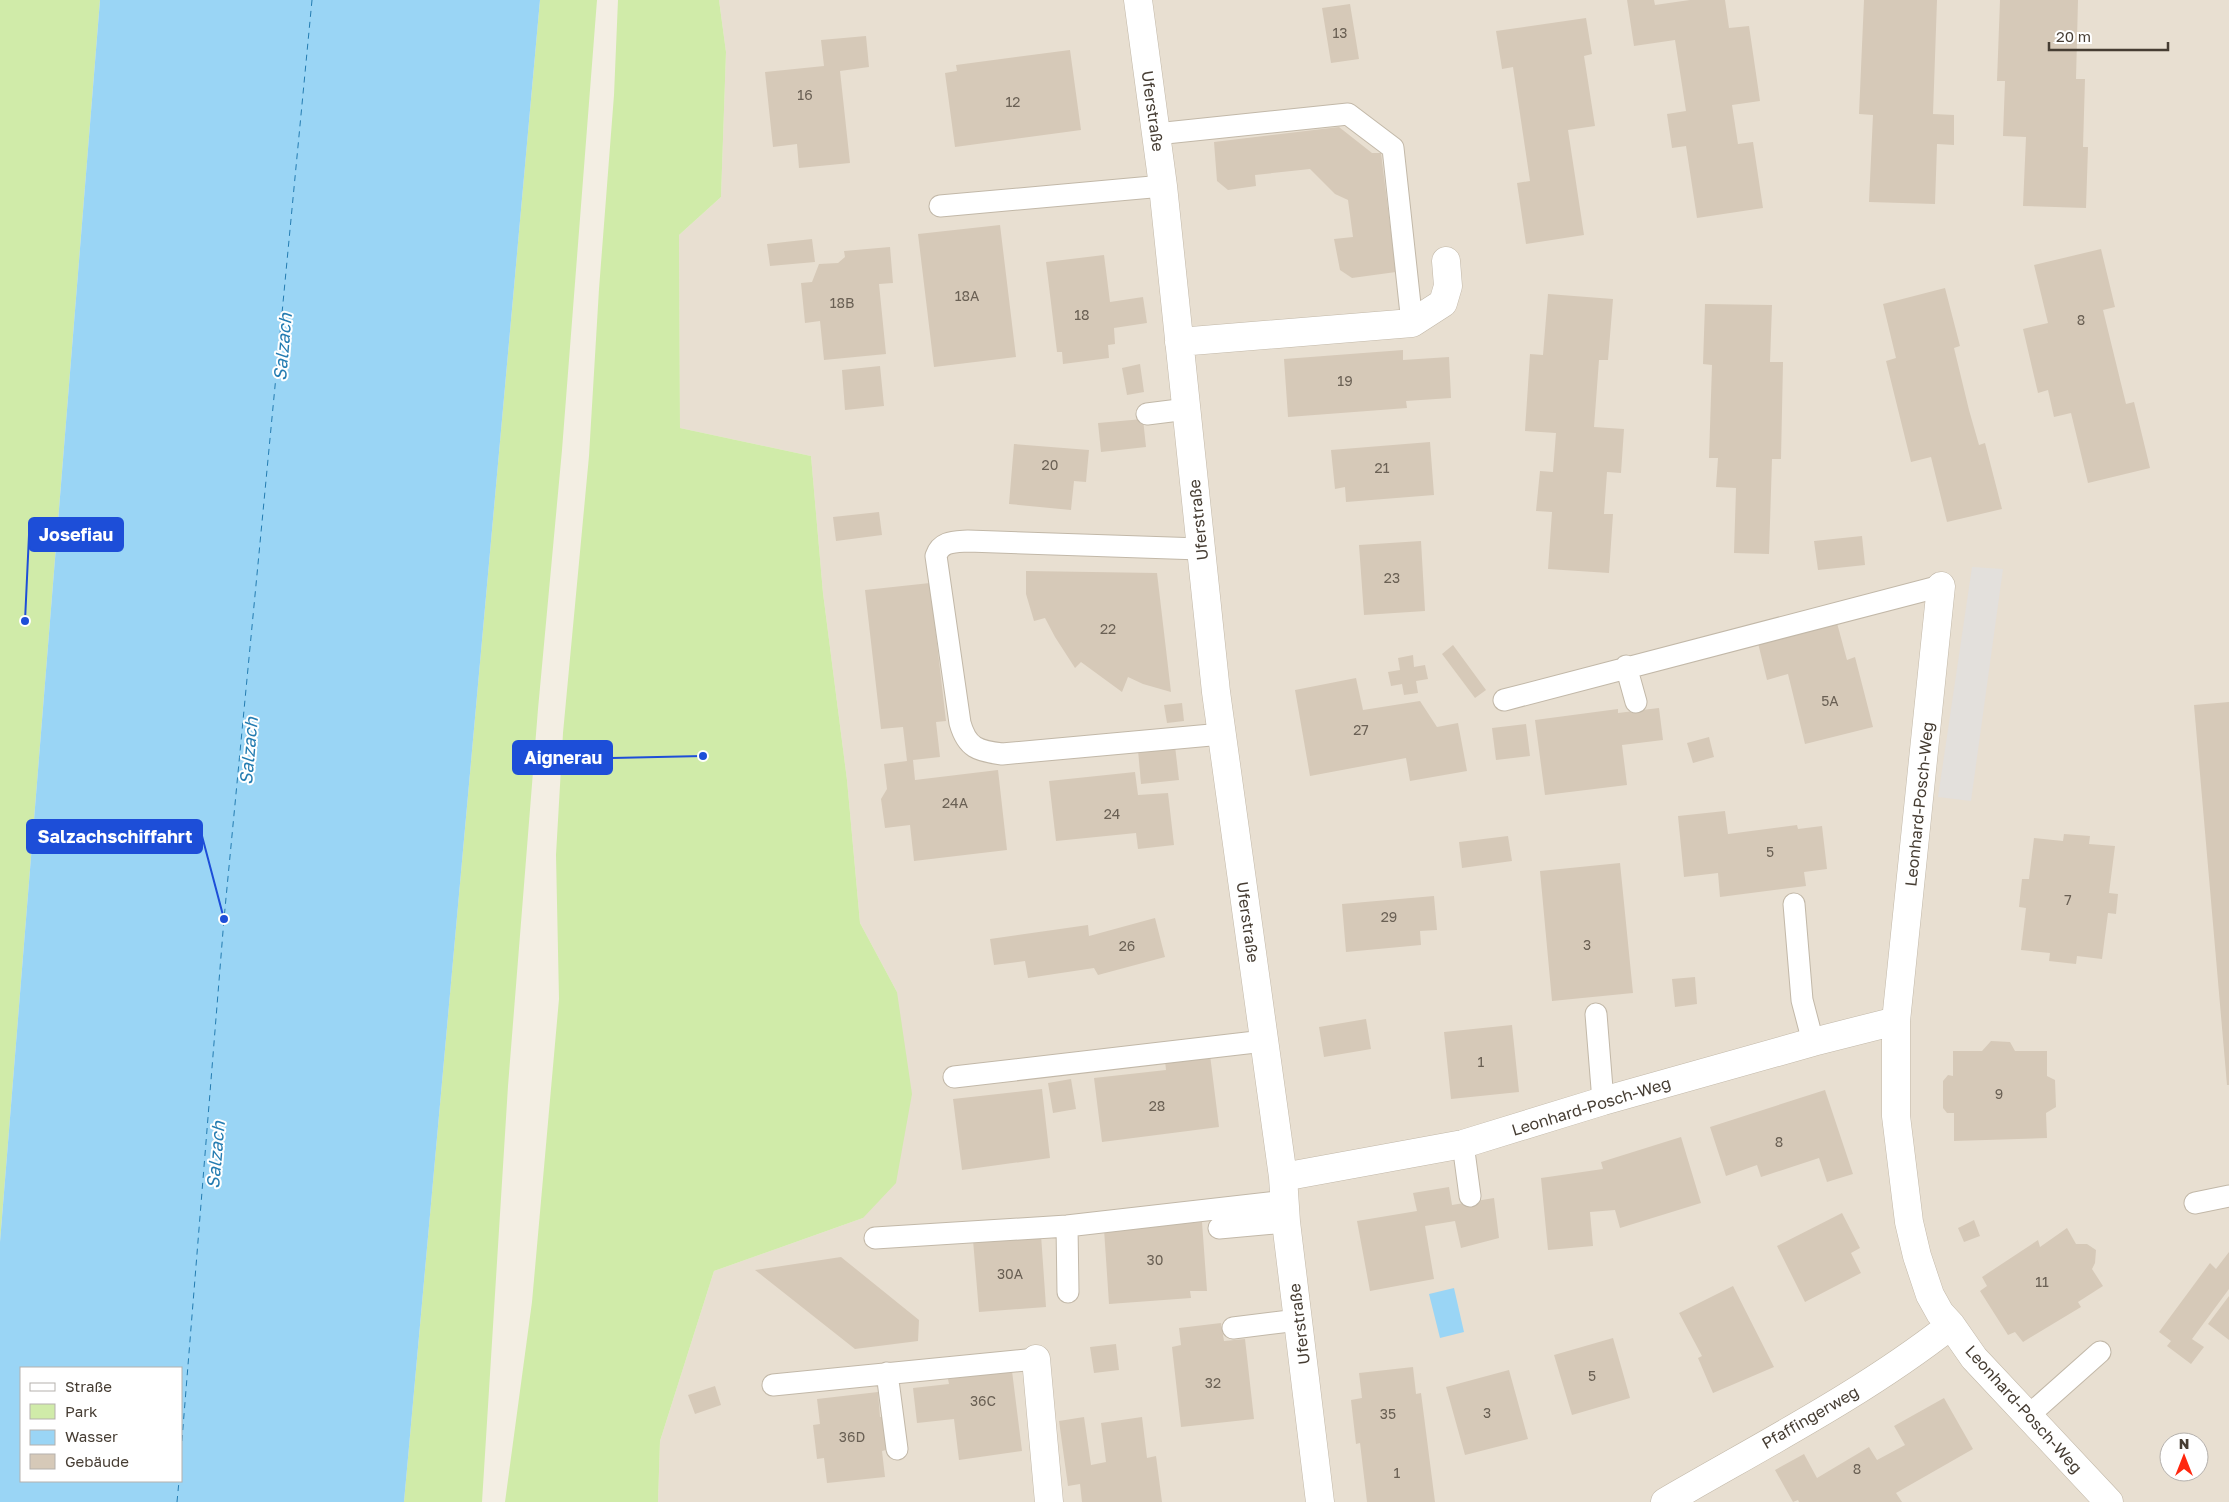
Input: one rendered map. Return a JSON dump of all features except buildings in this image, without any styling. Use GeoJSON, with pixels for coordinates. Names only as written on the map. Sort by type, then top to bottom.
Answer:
{"type":"FeatureCollection","features":[{"type":"Feature","properties":{"kind":"street","name":"Uferstraße"},"geometry":{"type":"LineString","coordinates":[[1138,0],[1163,186],[1200,549],[1222,734],[1285,1200],[1320,1502]]}},
{"type":"Feature","properties":{"kind":"street"},"geometry":{"type":"LineString","coordinates":[[1179,342],[1412,323],[1443,303],[1448,286],[1446,260]]}},
{"type":"Feature","properties":{"kind":"street","name":"Leonhard-Posch-Weg"},"geometry":{"type":"LineString","coordinates":[[1941,586],[1896,1021],[1896,1116],[1909,1222],[1917,1256],[1930,1294],[1940,1313],[1951,1325],[1974,1358],[2109,1502]]}},
{"type":"Feature","properties":{"kind":"street","name":"Leonhard-Posch-Weg"},"geometry":{"type":"LineString","coordinates":[[1285,1200],[1603,1102],[1813,1042],[1896,1021]]}},
{"type":"Feature","properties":{"kind":"street","name":"Pfaffingerweg"},"geometry":{"type":"LineString","coordinates":[[1665,1502],[1877,1377],[1909,1357],[1951,1325]]}},
{"type":"Feature","properties":{"kind":"street"},"geometry":{"type":"LineString","coordinates":[[1036,1359],[1049,1502]]}},
{"type":"Feature","properties":{"kind":"lane"},"geometry":{"type":"LineString","coordinates":[[1156,134],[1348,114],[1393,148],[1412,323]]}},
{"type":"Feature","properties":{"kind":"lane"},"geometry":{"type":"LineString","coordinates":[[940,206],[1163,186]]}},
{"type":"Feature","properties":{"kind":"lane"},"geometry":{"type":"LineString","coordinates":[[1147,414],[1187,409]]}},
{"type":"Feature","properties":{"kind":"lane"},"geometry":{"type":"LineString","coordinates":[[1200,549],[968,542],[946,544],[938,549],[936,556],[960,723],[963,734],[978,750],[1002,754],[1222,734]]}},
{"type":"Feature","properties":{"kind":"lane"},"geometry":{"type":"LineString","coordinates":[[1504,700],[1626,666],[1941,586]]}},
{"type":"Feature","properties":{"kind":"lane"},"geometry":{"type":"LineString","coordinates":[[1626,666],[1636,702]]}},
{"type":"Feature","properties":{"kind":"lane"},"geometry":{"type":"LineString","coordinates":[[1794,904],[1802,1000],[1813,1042]]}},
{"type":"Feature","properties":{"kind":"lane"},"geometry":{"type":"LineString","coordinates":[[1596,1014],[1603,1102]]}},
{"type":"Feature","properties":{"kind":"lane"},"geometry":{"type":"LineString","coordinates":[[954,1077],[1264,1041]]}},
{"type":"Feature","properties":{"kind":"lane"},"geometry":{"type":"LineString","coordinates":[[1463,1144],[1470,1196]]}},
{"type":"Feature","properties":{"kind":"lane"},"geometry":{"type":"LineString","coordinates":[[2195,1203],[2229,1196]]}},
{"type":"Feature","properties":{"kind":"lane"},"geometry":{"type":"LineString","coordinates":[[875,1238],[1067,1226],[1285,1200]]}},
{"type":"Feature","properties":{"kind":"lane"},"geometry":{"type":"LineString","coordinates":[[1219,1228],[1285,1200]]}},
{"type":"Feature","properties":{"kind":"lane"},"geometry":{"type":"LineString","coordinates":[[1067,1226],[1068,1292]]}},
{"type":"Feature","properties":{"kind":"lane"},"geometry":{"type":"LineString","coordinates":[[1233,1328],[1298,1320]]}},
{"type":"Feature","properties":{"kind":"lane"},"geometry":{"type":"LineString","coordinates":[[2028,1416],[2100,1352]]}},
{"type":"Feature","properties":{"kind":"lane"},"geometry":{"type":"LineString","coordinates":[[773,1385],[887,1372],[1036,1359]]}},
{"type":"Feature","properties":{"kind":"lane"},"geometry":{"type":"LineString","coordinates":[[887,1372],[897,1449]]}},
{"type":"Feature","properties":{"kind":"shaded area"},"geometry":{"type":"Polygon","coordinates":[[[719,0],[2229,0],[2229,1502],[658,1502],[660,1441],[714,1271],[863,1218],[897,992],[860,923],[847,780],[823,593],[811,456],[680,428],[679,235],[721,197],[726,52],[719,0]]]}},
{"type":"Feature","properties":{"kind":"shaded area"},"geometry":{"type":"Polygon","coordinates":[[[1972,567],[2003,569],[1971,801],[1938,797],[1972,567]]]}},
{"type":"Feature","properties":{"kind":"green space"},"geometry":{"type":"Polygon","coordinates":[[[0,0],[100,0],[0,1242],[0,0]]]}},
{"type":"Feature","properties":{"kind":"green space"},"geometry":{"type":"Polygon","coordinates":[[[540,0],[597,0],[562,450],[538,709],[508,1086],[482,1502],[404,1502],[540,0]]]}},
{"type":"Feature","properties":{"kind":"green space"},"geometry":{"type":"Polygon","coordinates":[[[618,0],[719,0],[726,52],[721,197],[679,235],[680,428],[811,456],[823,593],[847,780],[860,923],[897,992],[912,1094],[896,1183],[863,1218],[714,1271],[660,1441],[658,1502],[505,1502],[532,1302],[559,999],[556,855],[563,733],[589,456],[599,289],[614,95],[618,0]]]}},
{"type":"Feature","properties":{"kind":"water","name":"Salzach"},"geometry":{"type":"Polygon","coordinates":[[[100,0],[540,0],[404,1502],[0,1502],[0,1242],[100,0]]]}},
{"type":"Feature","properties":{"kind":"water"},"geometry":{"type":"Polygon","coordinates":[[[1454,1288],[1464,1332],[1440,1338],[1429,1294],[1454,1288]]]}},
{"type":"Feature","properties":{"kind":"ferry route"},"geometry":{"type":"LineString","coordinates":[[182,1440],[224,919],[312,0]]}},
{"type":"Feature","properties":{"kind":"ferry route"},"geometry":{"type":"LineString","coordinates":[[177,1502],[179,1482]]}},
{"type":"Feature","properties":{"kind":"place","name":"Josefiau"},"geometry":{"type":"Point","coordinates":[25,621]}},
{"type":"Feature","properties":{"kind":"place","name":"Aignerau"},"geometry":{"type":"Point","coordinates":[703,756]}},
{"type":"Feature","properties":{"kind":"place","name":"Salzachschiffahrt"},"geometry":{"type":"Point","coordinates":[224,919]}}]}
